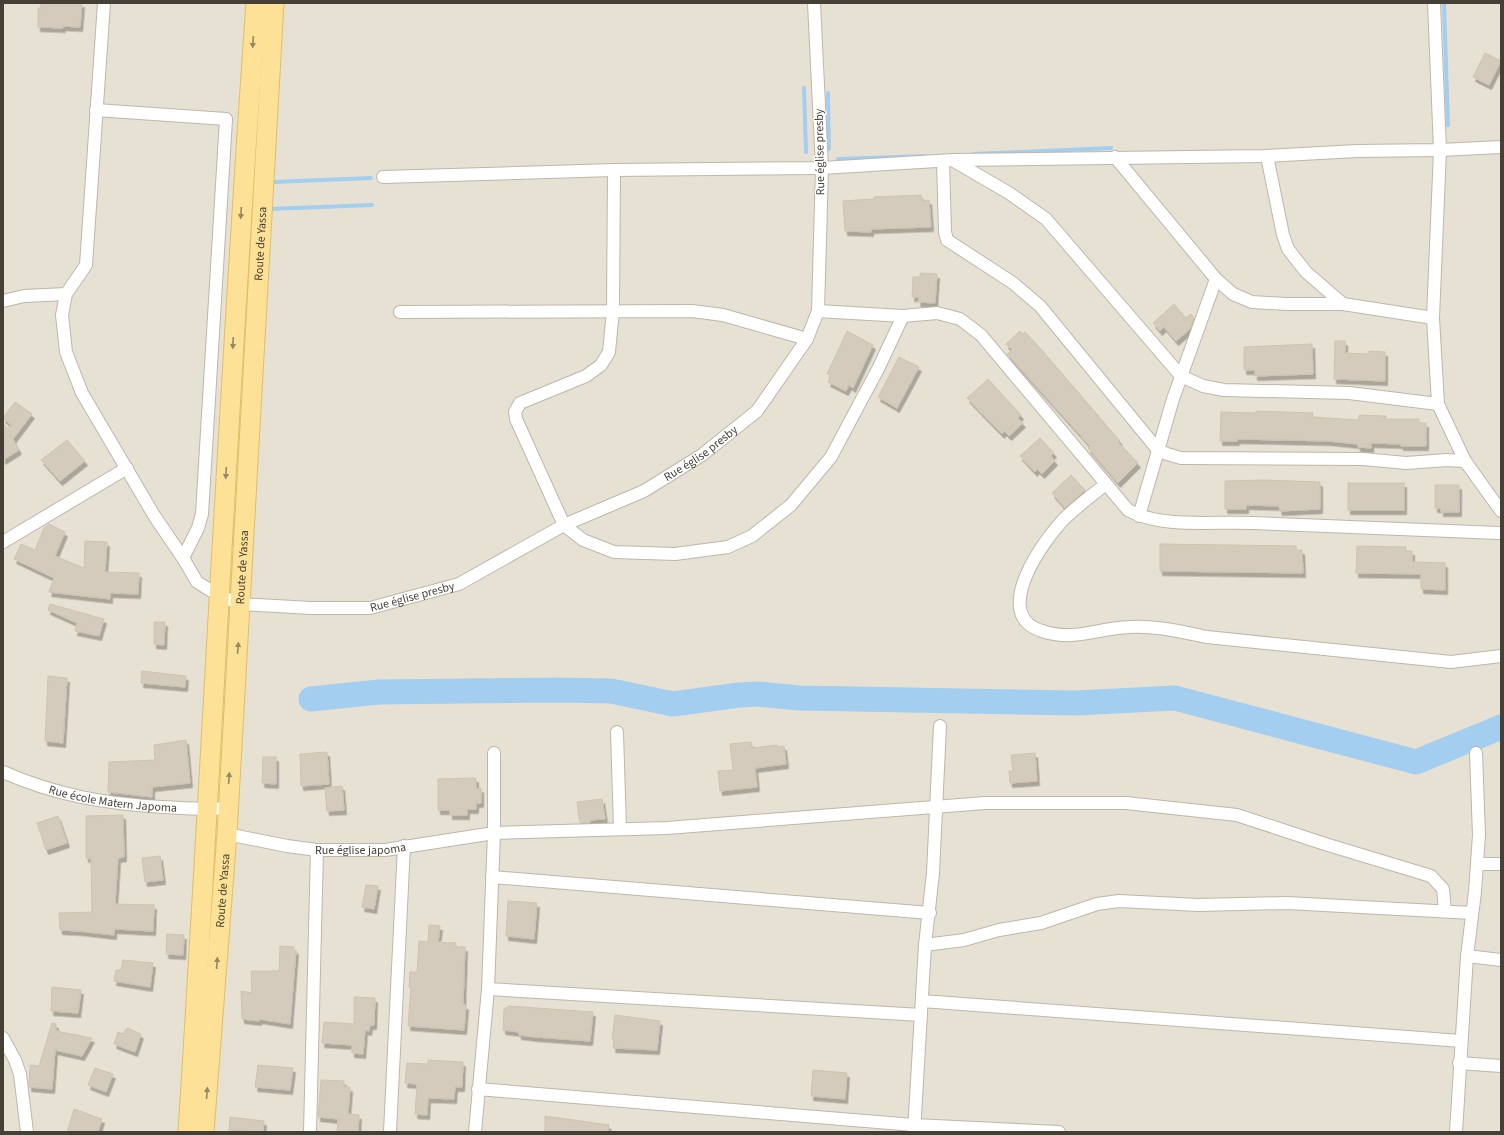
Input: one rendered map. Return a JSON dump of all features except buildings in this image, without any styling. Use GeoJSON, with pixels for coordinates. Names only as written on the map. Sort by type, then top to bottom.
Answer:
{"type":"FeatureCollection","features":[{"type":"Feature","properties":{"kind":"main road","name":"Route de Yassa"},"geometry":{"type":"LineString","coordinates":[[188,1132],[208,810],[218,595],[242,189],[256,3]]}},
{"type":"Feature","properties":{"kind":"main road","name":"Route de Yassa"},"geometry":{"type":"LineString","coordinates":[[204,1132],[227,834],[227,808],[274,3]]}},
{"type":"Feature","properties":{"kind":"main road"},"geometry":{"type":"LineString","coordinates":[[242,189],[263,190]]}},
{"type":"Feature","properties":{"kind":"street"},"geometry":{"type":"LineString","coordinates":[[3,301],[24,296],[66,294],[86,265],[104,3]]}},
{"type":"Feature","properties":{"kind":"street","name":"Rue église presby"},"geometry":{"type":"LineString","coordinates":[[66,294],[62,315],[66,352],[82,393],[156,517],[197,582],[218,595],[240,604],[312,608],[370,608],[459,584],[564,525],[644,491],[702,455],[757,411],[807,338],[818,311],[822,168],[814,3]]}},
{"type":"Feature","properties":{"kind":"street"},"geometry":{"type":"LineString","coordinates":[[1434,3],[1440,150],[1433,318],[1438,404],[1465,461],[1501,511]]}},
{"type":"Feature","properties":{"kind":"street"},"geometry":{"type":"LineString","coordinates":[[96,110],[226,119],[202,514],[198,528],[183,558]]}},
{"type":"Feature","properties":{"kind":"street"},"geometry":{"type":"LineString","coordinates":[[383,177],[614,170],[822,168],[948,161],[1115,157],[1267,156],[1357,151],[1440,150],[1501,147]]}},
{"type":"Feature","properties":{"kind":"street"},"geometry":{"type":"LineString","coordinates":[[1267,156],[1283,235],[1288,249],[1306,272],[1343,304]]}},
{"type":"Feature","properties":{"kind":"street"},"geometry":{"type":"LineString","coordinates":[[1115,157],[1216,279],[1233,294],[1252,302],[1287,304],[1343,304],[1433,318]]}},
{"type":"Feature","properties":{"kind":"street"},"geometry":{"type":"LineString","coordinates":[[948,161],[1009,193],[1046,219],[1181,376],[1203,386],[1224,390],[1349,393],[1438,404]]}},
{"type":"Feature","properties":{"kind":"street"},"geometry":{"type":"LineString","coordinates":[[948,161],[945,232],[947,240],[1013,283],[1040,306],[1158,450],[1181,458],[1362,459],[1406,462],[1447,460],[1465,461]]}},
{"type":"Feature","properties":{"kind":"street"},"geometry":{"type":"LineString","coordinates":[[614,170],[613,311],[609,352],[601,365],[586,376],[520,403],[515,412],[516,420],[564,525],[583,540],[614,552],[675,554],[728,546],[752,536],[791,505],[831,457],[878,369],[903,316]]}},
{"type":"Feature","properties":{"kind":"street"},"geometry":{"type":"LineString","coordinates":[[1139,516],[1181,376],[1216,279]]}},
{"type":"Feature","properties":{"kind":"street"},"geometry":{"type":"LineString","coordinates":[[400,312],[692,311],[711,314],[807,338]]}},
{"type":"Feature","properties":{"kind":"street"},"geometry":{"type":"LineString","coordinates":[[818,311],[903,316],[937,313],[960,320],[981,335],[1128,510],[1139,516],[1163,522],[1222,522],[1501,533]]}},
{"type":"Feature","properties":{"kind":"street"},"geometry":{"type":"LineString","coordinates":[[3,542],[127,468]]}},
{"type":"Feature","properties":{"kind":"street"},"geometry":{"type":"LineString","coordinates":[[1106,484],[1066,517],[1040,548],[1020,589],[1019,609],[1028,624],[1041,631],[1059,635],[1087,635],[1129,626],[1172,630],[1207,637],[1451,662],[1501,656]]}},
{"type":"Feature","properties":{"kind":"street"},"geometry":{"type":"LineString","coordinates":[[914,1129],[925,945],[930,913],[940,726]]}},
{"type":"Feature","properties":{"kind":"street"},"geometry":{"type":"LineString","coordinates":[[617,732],[620,828]]}},
{"type":"Feature","properties":{"kind":"street"},"geometry":{"type":"LineString","coordinates":[[475,1132],[488,989],[494,833],[494,753]]}},
{"type":"Feature","properties":{"kind":"street"},"geometry":{"type":"LineString","coordinates":[[1456,1132],[1467,956],[1479,835],[1476,753]]}},
{"type":"Feature","properties":{"kind":"street","name":"Rue école Matern Japoma"},"geometry":{"type":"LineString","coordinates":[[3,772],[27,783],[65,795],[126,805],[208,810],[227,808]]}},
{"type":"Feature","properties":{"kind":"street","name":"Rue église japoma"},"geometry":{"type":"LineString","coordinates":[[227,834],[286,846],[317,850],[385,850],[494,833],[620,828],[667,828],[985,803],[1126,803],[1238,815],[1325,844],[1432,876],[1443,889],[1445,911]]}},
{"type":"Feature","properties":{"kind":"street"},"geometry":{"type":"LineString","coordinates":[[390,1132],[404,846]]}},
{"type":"Feature","properties":{"kind":"street"},"geometry":{"type":"LineString","coordinates":[[310,1132],[317,850]]}},
{"type":"Feature","properties":{"kind":"street"},"geometry":{"type":"LineString","coordinates":[[1477,864],[1501,864]]}},
{"type":"Feature","properties":{"kind":"street"},"geometry":{"type":"LineString","coordinates":[[492,877],[930,913]]}},
{"type":"Feature","properties":{"kind":"street"},"geometry":{"type":"LineString","coordinates":[[925,945],[964,940],[999,930],[1040,923],[1097,904],[1119,901],[1198,905],[1287,903],[1472,913]]}},
{"type":"Feature","properties":{"kind":"street"},"geometry":{"type":"LineString","coordinates":[[1467,956],[1501,960]]}},
{"type":"Feature","properties":{"kind":"street"},"geometry":{"type":"LineString","coordinates":[[488,989],[921,1015]]}},
{"type":"Feature","properties":{"kind":"street"},"geometry":{"type":"LineString","coordinates":[[922,1001],[1461,1041]]}},
{"type":"Feature","properties":{"kind":"street"},"geometry":{"type":"LineString","coordinates":[[3,1038],[15,1060],[20,1074],[27,1132]]}},
{"type":"Feature","properties":{"kind":"street"},"geometry":{"type":"LineString","coordinates":[[1460,1063],[1501,1066]]}},
{"type":"Feature","properties":{"kind":"street"},"geometry":{"type":"LineString","coordinates":[[478,1089],[914,1129],[1059,1132]]}},
{"type":"Feature","properties":{"kind":"shaded area"},"geometry":{"type":"Polygon","coordinates":[[[3,3],[1501,3],[1501,1132],[3,1132],[3,3]]]}},
{"type":"Feature","properties":{"kind":"waterway"},"geometry":{"type":"LineString","coordinates":[[1444,3],[1448,125]]}},
{"type":"Feature","properties":{"kind":"waterway"},"geometry":{"type":"LineString","coordinates":[[804,88],[806,152]]}},
{"type":"Feature","properties":{"kind":"waterway"},"geometry":{"type":"LineString","coordinates":[[828,93],[829,149]]}},
{"type":"Feature","properties":{"kind":"waterway"},"geometry":{"type":"LineString","coordinates":[[973,154],[1111,148]]}},
{"type":"Feature","properties":{"kind":"waterway"},"geometry":{"type":"LineString","coordinates":[[838,159],[926,156]]}},
{"type":"Feature","properties":{"kind":"waterway"},"geometry":{"type":"LineString","coordinates":[[273,182],[371,178]]}},
{"type":"Feature","properties":{"kind":"waterway"},"geometry":{"type":"LineString","coordinates":[[270,209],[372,205]]}},
{"type":"Feature","properties":{"kind":"waterway"},"geometry":{"type":"LineString","coordinates":[[311,699],[379,692],[559,690],[611,691],[673,704],[739,695],[758,694],[799,698],[1076,703],[1175,698],[1416,762],[1501,727]]}}]}
